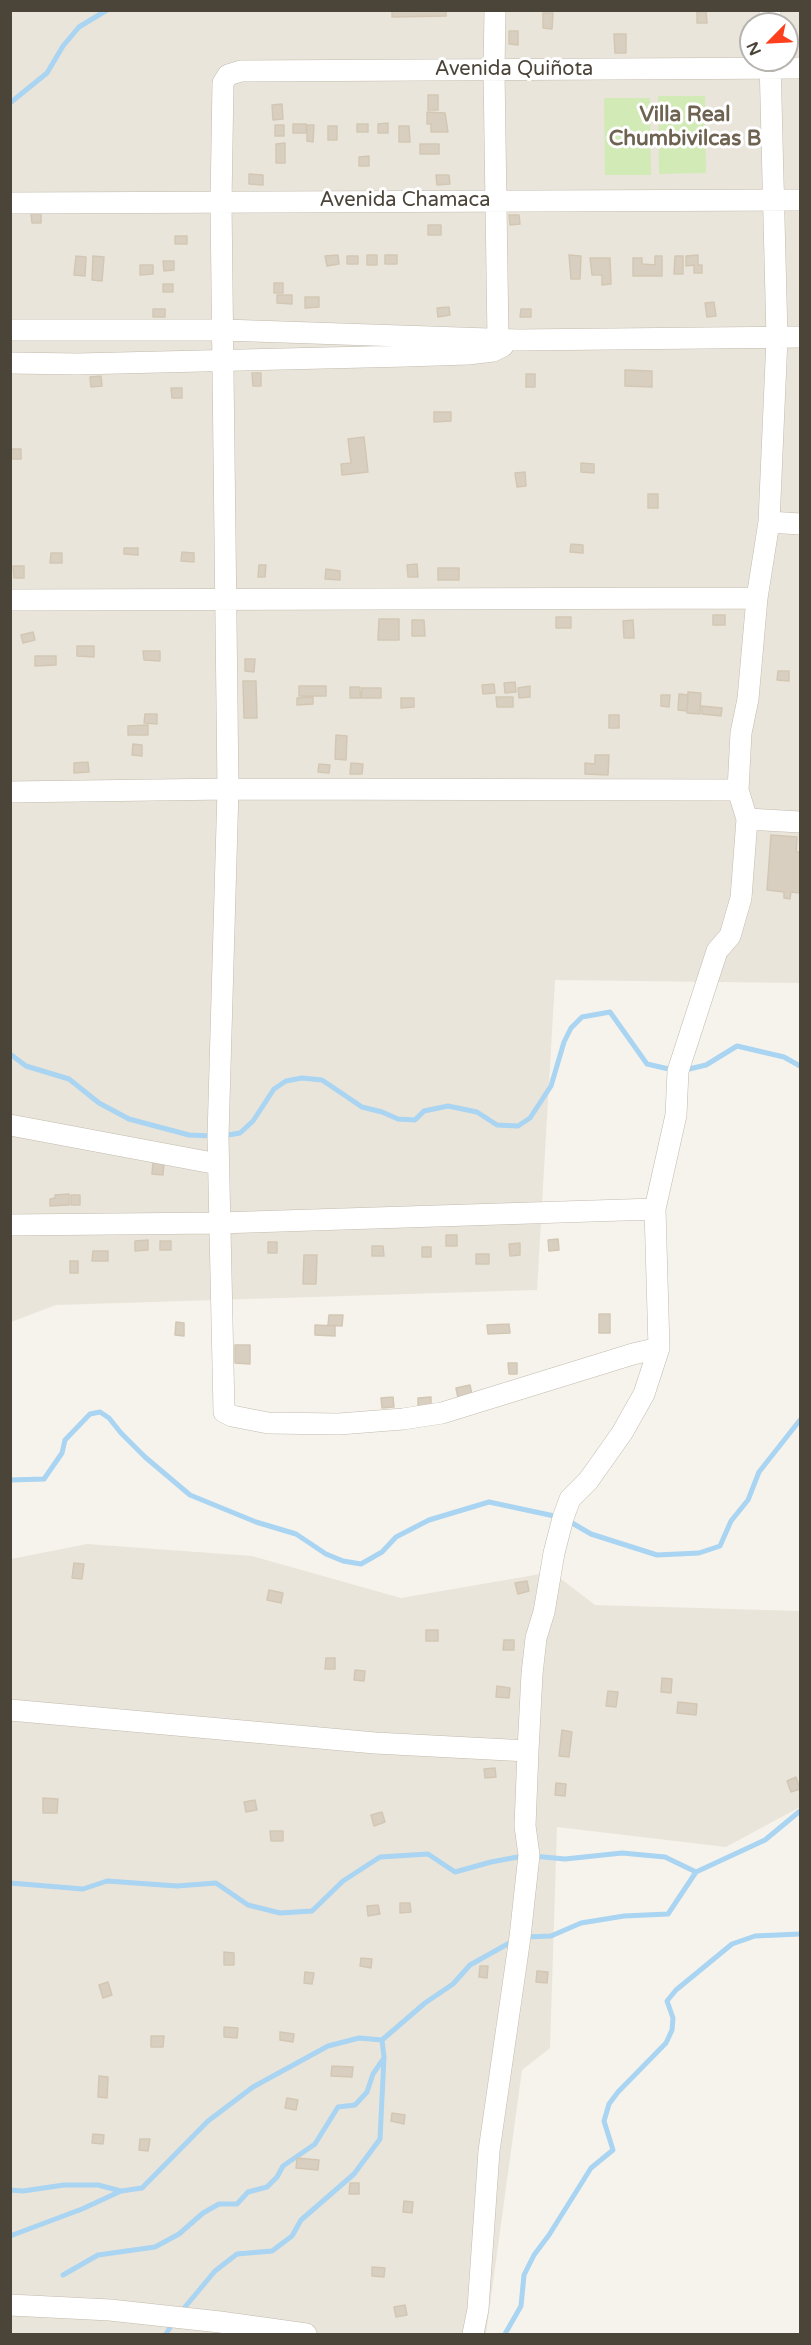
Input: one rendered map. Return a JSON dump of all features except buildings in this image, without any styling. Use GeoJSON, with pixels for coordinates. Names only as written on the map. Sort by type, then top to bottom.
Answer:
{"type":"FeatureCollection","features":[{"type":"Feature","properties":{"kind":"street"},"geometry":{"type":"LineString","coordinates":[[495,10],[496,201],[508,339]]}},
{"type":"Feature","properties":{"kind":"street","name":"Avenida Quiñota"},"geometry":{"type":"LineString","coordinates":[[221,202],[223,83],[228,75],[241,71],[494,70],[739,65]]}},
{"type":"Feature","properties":{"kind":"street"},"geometry":{"type":"LineString","coordinates":[[473,2334],[478,2309],[489,2151],[528,1866],[525,1826],[532,1674],[536,1638],[544,1612],[554,1553],[570,1499],[588,1481],[622,1433],[644,1394],[659,1348],[655,1209],[676,1115],[678,1071],[717,951],[730,936],[741,898],[747,819],[738,790],[741,733],[748,699],[757,598],[769,522],[777,338],[770,72]]}},
{"type":"Feature","properties":{"kind":"street","name":"Avenida Chamaca"},"geometry":{"type":"LineString","coordinates":[[10,203],[801,200]]}},
{"type":"Feature","properties":{"kind":"street"},"geometry":{"type":"LineString","coordinates":[[221,202],[228,789],[218,1164],[224,1412],[232,1416],[268,1423],[339,1424],[442,1413],[633,1353],[659,1348]]}},
{"type":"Feature","properties":{"kind":"street"},"geometry":{"type":"LineString","coordinates":[[10,330],[224,330],[508,339],[801,337]]}},
{"type":"Feature","properties":{"kind":"street"},"geometry":{"type":"LineString","coordinates":[[10,363],[468,354],[493,351],[508,339]]}},
{"type":"Feature","properties":{"kind":"street"},"geometry":{"type":"LineString","coordinates":[[769,522],[801,524]]}},
{"type":"Feature","properties":{"kind":"street"},"geometry":{"type":"LineString","coordinates":[[10,600],[757,598]]}},
{"type":"Feature","properties":{"kind":"street"},"geometry":{"type":"LineString","coordinates":[[10,792],[228,789],[738,790]]}},
{"type":"Feature","properties":{"kind":"street"},"geometry":{"type":"LineString","coordinates":[[747,819],[801,822]]}},
{"type":"Feature","properties":{"kind":"street"},"geometry":{"type":"LineString","coordinates":[[10,1125],[218,1164]]}},
{"type":"Feature","properties":{"kind":"street"},"geometry":{"type":"LineString","coordinates":[[10,1225],[219,1223],[655,1209]]}},
{"type":"Feature","properties":{"kind":"street"},"geometry":{"type":"LineString","coordinates":[[10,1710],[375,1743],[528,1751]]}},
{"type":"Feature","properties":{"kind":"street"},"geometry":{"type":"LineString","coordinates":[[10,2305],[110,2310],[306,2334]]}},
{"type":"Feature","properties":{"kind":"shaded area"},"geometry":{"type":"Polygon","coordinates":[[[11,11],[800,11],[800,983],[555,980],[537,1290],[56,1305],[11,1322],[11,11]]]}},
{"type":"Feature","properties":{"kind":"shaded area"},"geometry":{"type":"Polygon","coordinates":[[[87,1544],[252,1556],[401,1598],[552,1572],[595,1605],[800,1611],[800,1807],[726,1847],[557,1827],[550,2048],[522,2070],[486,2334],[11,2334],[11,1559],[87,1544]]]}},
{"type":"Feature","properties":{"kind":"green space"},"geometry":{"type":"Polygon","coordinates":[[[658,96],[705,96],[706,173],[659,174],[658,96]]]}},
{"type":"Feature","properties":{"kind":"green space"},"geometry":{"type":"Polygon","coordinates":[[[604,98],[650,98],[651,175],[605,175],[604,98]]]}},
{"type":"Feature","properties":{"kind":"waterway"},"geometry":{"type":"LineString","coordinates":[[10,103],[47,73],[63,46],[79,27],[107,10]]}},
{"type":"Feature","properties":{"kind":"waterway"},"geometry":{"type":"LineString","coordinates":[[222,1136],[240,1133],[253,1121],[274,1089],[286,1081],[302,1078],[322,1080],[362,1107],[398,1119],[415,1120],[424,1111],[448,1106],[477,1112],[497,1125],[518,1126],[530,1118],[551,1086],[564,1042],[571,1028],[582,1017],[610,1012],[647,1064],[673,1070]]}},
{"type":"Feature","properties":{"kind":"waterway"},"geometry":{"type":"LineString","coordinates":[[685,1070],[706,1065],[737,1046],[784,1057],[800,1066]]}},
{"type":"Feature","properties":{"kind":"waterway"},"geometry":{"type":"LineString","coordinates":[[10,1054],[26,1066],[69,1079],[99,1103],[129,1119],[189,1135],[213,1136]]}},
{"type":"Feature","properties":{"kind":"waterway"},"geometry":{"type":"LineString","coordinates":[[10,1480],[44,1479],[62,1453],[65,1440],[90,1414],[100,1412],[109,1418],[145,1457],[190,1495],[256,1522],[296,1534],[326,1554],[343,1561],[361,1564],[382,1552],[396,1537],[429,1520],[489,1502],[559,1517]]}},
{"type":"Feature","properties":{"kind":"waterway"},"geometry":{"type":"LineString","coordinates":[[567,1520],[591,1534],[657,1555],[699,1553],[720,1546],[731,1521],[748,1500],[759,1472],[800,1420]]}},
{"type":"Feature","properties":{"kind":"waterway"},"geometry":{"type":"LineString","coordinates":[[533,1856],[565,1859],[622,1853],[665,1857],[696,1872],[765,1840],[800,1811]]}},
{"type":"Feature","properties":{"kind":"waterway"},"geometry":{"type":"LineString","coordinates":[[10,1883],[83,1889],[107,1881],[177,1886],[216,1883],[248,1905],[280,1913],[312,1911],[343,1881],[380,1857],[428,1854],[455,1872],[523,1856]]}},
{"type":"Feature","properties":{"kind":"waterway"},"geometry":{"type":"LineString","coordinates":[[525,1937],[551,1936],[581,1923],[624,1916],[668,1914],[696,1872]]}},
{"type":"Feature","properties":{"kind":"waterway"},"geometry":{"type":"LineString","coordinates":[[505,2334],[521,2306],[524,2275],[534,2255],[591,2168],[613,2150],[604,2121],[609,2104],[666,2043],[672,2030],[673,2018],[667,2001],[676,1990],[732,1944],[755,1936],[800,1934]]}},
{"type":"Feature","properties":{"kind":"waterway"},"geometry":{"type":"LineString","coordinates":[[180,2313],[215,2271],[237,2254],[272,2251],[292,2236],[301,2220],[354,2174],[380,2139],[384,2057],[382,2040],[425,2003],[453,1984],[470,1965],[513,1941]]}},
{"type":"Feature","properties":{"kind":"waterway"},"geometry":{"type":"LineString","coordinates":[[10,2236],[82,2209],[121,2191],[142,2188],[208,2121],[253,2087],[328,2046],[359,2038],[382,2040]]}},
{"type":"Feature","properties":{"kind":"waterway"},"geometry":{"type":"LineString","coordinates":[[63,2275],[98,2255],[155,2247],[179,2234],[203,2213],[219,2204],[237,2204],[248,2192],[267,2187],[277,2177],[283,2166],[315,2144],[338,2107],[355,2105],[367,2092],[373,2074],[384,2058]]}},
{"type":"Feature","properties":{"kind":"waterway"},"geometry":{"type":"LineString","coordinates":[[10,2190],[23,2191],[64,2185],[98,2185],[121,2191]]}},
{"type":"Feature","properties":{"kind":"waterway"},"geometry":{"type":"LineString","coordinates":[[166,2334],[173,2323]]}},
{"type":"Feature","properties":{"kind":"district","name":"Villa Real Chumbivilcas B"},"geometry":{"type":"Point","coordinates":[685,127]}}]}
